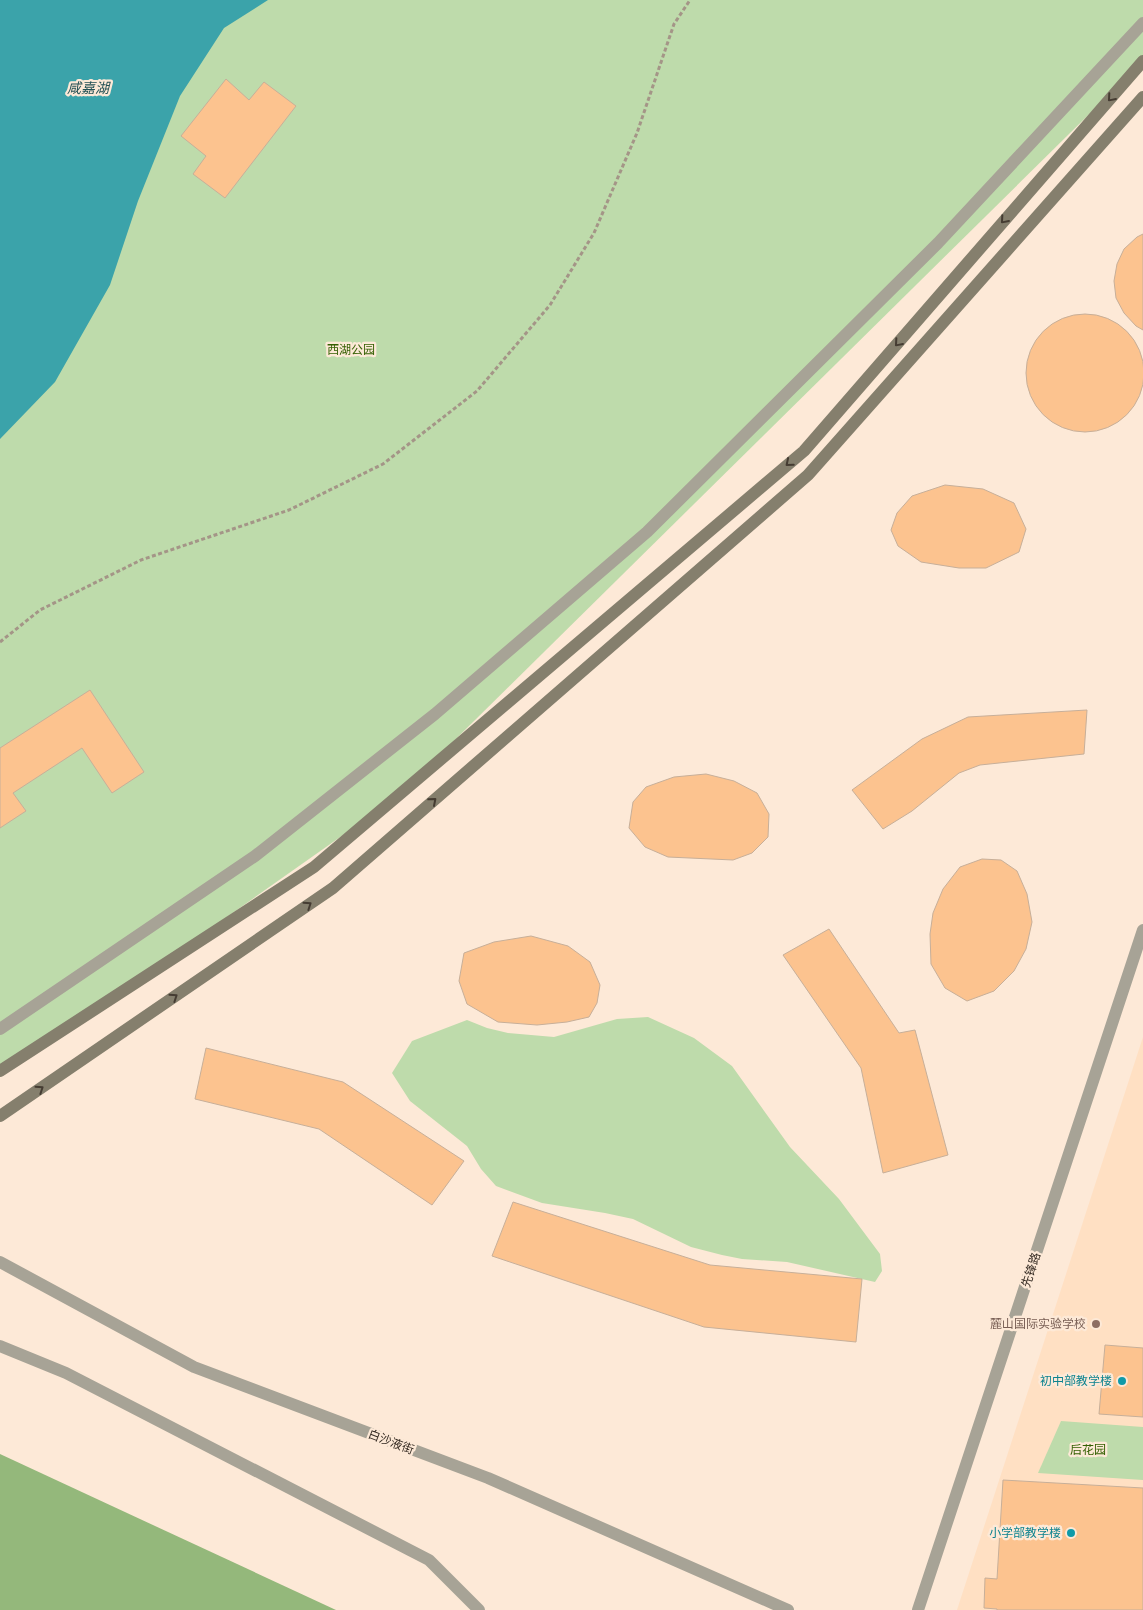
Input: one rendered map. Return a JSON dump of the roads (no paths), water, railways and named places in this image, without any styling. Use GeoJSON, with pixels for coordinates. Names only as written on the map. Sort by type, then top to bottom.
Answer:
{"type":"FeatureCollection","features":[{"type":"Feature","properties":{"kind":"main road"},"geometry":{"type":"LineString","coordinates":[[0,1070],[314,867],[804,451],[1143,61]]}},
{"type":"Feature","properties":{"kind":"main road"},"geometry":{"type":"LineString","coordinates":[[0,1116],[333,888],[808,475],[1143,97]]}},
{"type":"Feature","properties":{"kind":"street"},"geometry":{"type":"LineString","coordinates":[[0,1028],[255,856],[435,714],[647,532],[938,243],[1143,23]]}},
{"type":"Feature","properties":{"kind":"street","name":"先锋路"},"geometry":{"type":"LineString","coordinates":[[918,1610],[1143,930]]}},
{"type":"Feature","properties":{"kind":"street","name":"白沙液街"},"geometry":{"type":"LineString","coordinates":[[0,1262],[194,1367],[488,1478],[788,1610]]}},
{"type":"Feature","properties":{"kind":"street"},"geometry":{"type":"LineString","coordinates":[[0,1346],[66,1373],[429,1560],[480,1610]]}},
{"type":"Feature","properties":{"kind":"water","name":"咸嘉湖"},"geometry":{"type":"Polygon","coordinates":[[[0,0],[268,0],[224,28],[180,96],[138,201],[110,285],[55,382],[0,439],[0,0]]]}},
{"type":"Feature","properties":{"kind":"place","name":"麓山国际实验学校"},"geometry":{"type":"Point","coordinates":[1096,1324]}},
{"type":"Feature","properties":{"kind":"place","name":"初中部教学楼"},"geometry":{"type":"Point","coordinates":[1122,1381]}},
{"type":"Feature","properties":{"kind":"place","name":"小学部教学楼"},"geometry":{"type":"Point","coordinates":[1071,1533]}},
{"type":"Feature","properties":{"kind":"park label","name":"西湖公园"},"geometry":{"type":"Point","coordinates":[351,350]}},
{"type":"Feature","properties":{"kind":"park label","name":"后花园"},"geometry":{"type":"Point","coordinates":[1088,1450]}}]}
